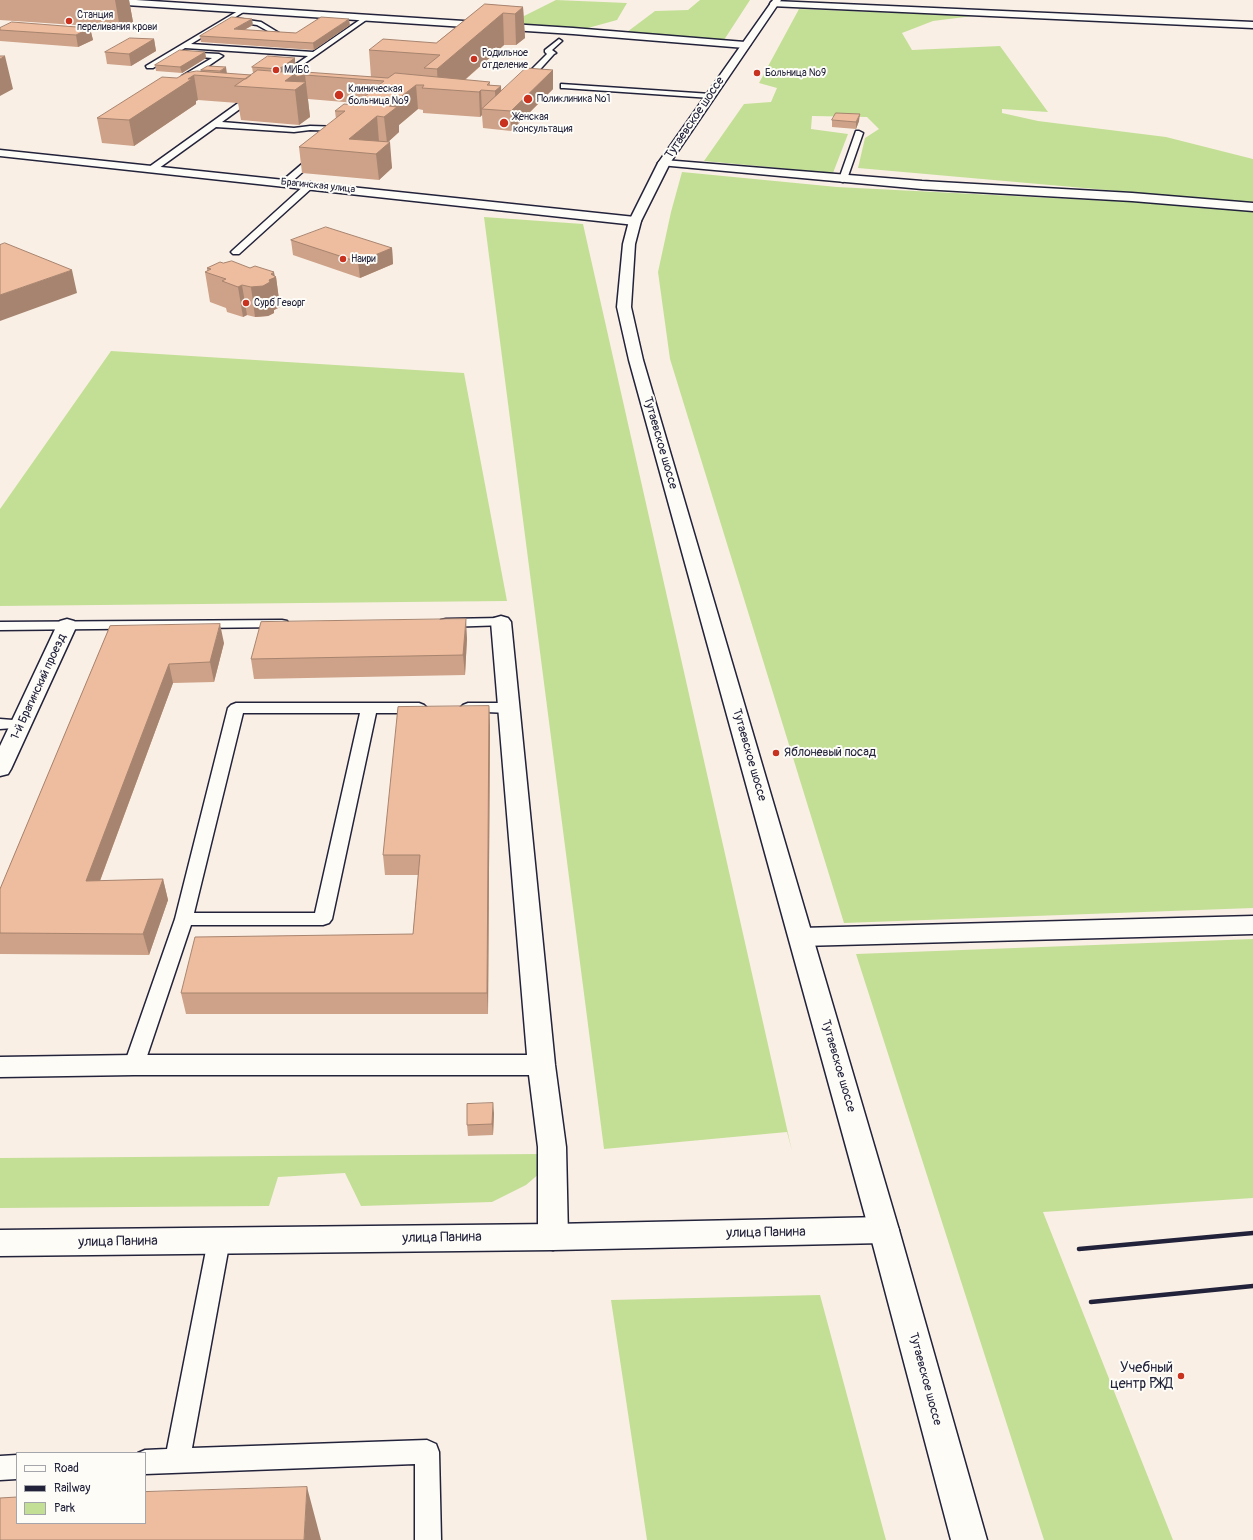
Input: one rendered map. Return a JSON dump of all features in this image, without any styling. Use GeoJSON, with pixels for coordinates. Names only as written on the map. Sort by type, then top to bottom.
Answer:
{"type":"FeatureCollection","features":[{"type":"Feature","properties":{"kind":"street"},"geometry":{"type":"LineString","coordinates":[[95,0],[573,31],[745,45]]}},
{"type":"Feature","properties":{"kind":"street"},"geometry":{"type":"LineString","coordinates":[[776,2],[1253,26]]}},
{"type":"Feature","properties":{"kind":"street","name":"Тутаевское шоссе"},"geometry":{"type":"LineString","coordinates":[[776,2],[664,163],[635,221],[629,244],[624,307],[636,360],[884,1230],[969,1540]]}},
{"type":"Feature","properties":{"kind":"street"},"geometry":{"type":"LineString","coordinates":[[559,40],[573,31]]}},
{"type":"Feature","properties":{"kind":"street","name":"Брагинская улица"},"geometry":{"type":"LineString","coordinates":[[0,153],[635,221]]}},
{"type":"Feature","properties":{"kind":"street"},"geometry":{"type":"LineString","coordinates":[[664,163],[843,179],[1253,207]]}},
{"type":"Feature","properties":{"kind":"street"},"geometry":{"type":"LineString","coordinates":[[501,622],[541,1065],[552,1147],[553,1237]]}},
{"type":"Feature","properties":{"kind":"street","name":"1-й Брагинский проезд"},"geometry":{"type":"LineString","coordinates":[[0,770],[67,626]]}},
{"type":"Feature","properties":{"kind":"street"},"geometry":{"type":"LineString","coordinates":[[801,936],[1253,925]]}},
{"type":"Feature","properties":{"kind":"street"},"geometry":{"type":"LineString","coordinates":[[0,1067],[134,1065],[541,1065]]}},
{"type":"Feature","properties":{"kind":"street","name":"улица Панина"},"geometry":{"type":"LineString","coordinates":[[0,1243],[553,1237],[884,1230]]}},
{"type":"Feature","properties":{"kind":"lane"},"geometry":{"type":"LineString","coordinates":[[150,66],[243,10]]}},
{"type":"Feature","properties":{"kind":"lane"},"geometry":{"type":"LineString","coordinates":[[267,88],[366,18]]}},
{"type":"Feature","properties":{"kind":"lane"},"geometry":{"type":"LineString","coordinates":[[228,20],[259,23],[277,34]]}},
{"type":"Feature","properties":{"kind":"lane"},"geometry":{"type":"LineString","coordinates":[[514,92],[552,53],[547,51],[559,40]]}},
{"type":"Feature","properties":{"kind":"lane"},"geometry":{"type":"LineString","coordinates":[[184,46],[314,54]]}},
{"type":"Feature","properties":{"kind":"lane"},"geometry":{"type":"LineString","coordinates":[[172,53],[219,56],[185,78]]}},
{"type":"Feature","properties":{"kind":"lane"},"geometry":{"type":"LineString","coordinates":[[564,86],[711,96]]}},
{"type":"Feature","properties":{"kind":"lane"},"geometry":{"type":"LineString","coordinates":[[152,169],[244,103]]}},
{"type":"Feature","properties":{"kind":"lane"},"geometry":{"type":"LineString","coordinates":[[214,124],[294,130],[310,128],[347,129],[335,136],[339,138]]}},
{"type":"Feature","properties":{"kind":"lane"},"geometry":{"type":"LineString","coordinates":[[843,179],[859,133]]}},
{"type":"Feature","properties":{"kind":"lane"},"geometry":{"type":"LineString","coordinates":[[285,183],[327,148]]}},
{"type":"Feature","properties":{"kind":"lane"},"geometry":{"type":"LineString","coordinates":[[236,252],[310,185]]}},
{"type":"Feature","properties":{"kind":"lane"},"geometry":{"type":"LineString","coordinates":[[430,623],[501,622]]}},
{"type":"Feature","properties":{"kind":"lane"},"geometry":{"type":"LineString","coordinates":[[0,626],[296,624]]}},
{"type":"Feature","properties":{"kind":"lane"},"geometry":{"type":"LineString","coordinates":[[134,1065],[184,919],[236,708],[431,708]]}},
{"type":"Feature","properties":{"kind":"lane"},"geometry":{"type":"LineString","coordinates":[[184,919],[323,919],[369,708]]}},
{"type":"Feature","properties":{"kind":"lane"},"geometry":{"type":"LineString","coordinates":[[454,708],[509,708]]}},
{"type":"Feature","properties":{"kind":"lane"},"geometry":{"type":"LineString","coordinates":[[0,724],[21,724]]}},
{"type":"Feature","properties":{"kind":"lane"},"geometry":{"type":"LineString","coordinates":[[178,1461],[218,1240]]}},
{"type":"Feature","properties":{"kind":"lane"},"geometry":{"type":"LineString","coordinates":[[146,1462],[427,1452],[428,1540]]}},
{"type":"Feature","properties":{"kind":"lane"},"geometry":{"type":"LineString","coordinates":[[0,1468],[16,1467]]}},
{"type":"Feature","properties":{"kind":"green space"},"geometry":{"type":"Polygon","coordinates":[[[556,0],[627,3],[617,20],[588,28],[510,23],[556,0]]]}},
{"type":"Feature","properties":{"kind":"green space"},"geometry":{"type":"Polygon","coordinates":[[[700,0],[750,0],[724,40],[627,32],[655,11],[688,10],[700,0]]]}},
{"type":"Feature","properties":{"kind":"green space"},"geometry":{"type":"Polygon","coordinates":[[[799,9],[973,16],[933,21],[902,33],[912,50],[1000,46],[1048,112],[1002,109],[1002,113],[1038,121],[1166,137],[1253,159],[1253,203],[858,168],[865,138],[879,129],[867,117],[812,116],[811,129],[848,134],[833,173],[704,161],[744,104],[771,102],[777,88],[759,83],[799,9]]]}},
{"type":"Feature","properties":{"kind":"green space"},"geometry":{"type":"Polygon","coordinates":[[[682,172],[837,187],[1131,202],[1253,211],[1253,908],[844,923],[670,359],[658,272],[671,212],[682,172]]]}},
{"type":"Feature","properties":{"kind":"green space"},"geometry":{"type":"Polygon","coordinates":[[[484,217],[583,224],[792,1151],[787,1132],[604,1149],[484,217]]]}},
{"type":"Feature","properties":{"kind":"green space"},"geometry":{"type":"Polygon","coordinates":[[[111,351],[464,373],[507,601],[0,606],[0,509],[111,351]]]}},
{"type":"Feature","properties":{"kind":"green space"},"geometry":{"type":"Polygon","coordinates":[[[1253,939],[1253,1198],[1043,1212],[1173,1540],[1044,1540],[856,954],[1253,939]]]}},
{"type":"Feature","properties":{"kind":"green space"},"geometry":{"type":"Polygon","coordinates":[[[538,1154],[540,1173],[526,1185],[492,1202],[361,1206],[345,1173],[278,1177],[269,1206],[0,1208],[0,1158],[538,1154]]]}},
{"type":"Feature","properties":{"kind":"green space"},"geometry":{"type":"Polygon","coordinates":[[[820,1295],[886,1540],[647,1540],[611,1300],[820,1295]]]}},
{"type":"Feature","properties":{"kind":"building"},"geometry":{"type":"Polygon","coordinates":[[[485,4],[523,7],[515,14],[503,13],[437,69],[424,68],[440,55],[369,50],[383,39],[436,43],[485,4]]]}},
{"type":"Feature","properties":{"kind":"building"},"geometry":{"type":"Polygon","coordinates":[[[232,17],[252,19],[234,29],[296,33],[321,17],[349,19],[313,43],[200,36],[232,17]]]}},
{"type":"Feature","properties":{"kind":"building"},"geometry":{"type":"Polygon","coordinates":[[[12,22],[90,28],[76,35],[0,30],[0,28],[12,22]]]}},
{"type":"Feature","properties":{"kind":"building"},"geometry":{"type":"Polygon","coordinates":[[[130,38],[154,39],[129,54],[105,52],[130,38]]]}},
{"type":"Feature","properties":{"kind":"building"},"geometry":{"type":"Polygon","coordinates":[[[180,50],[205,52],[180,67],[155,65],[180,50]]]}},
{"type":"Feature","properties":{"kind":"building"},"geometry":{"type":"Polygon","coordinates":[[[268,56],[295,58],[279,69],[252,67],[268,56]]]}},
{"type":"Feature","properties":{"kind":"building"},"geometry":{"type":"Polygon","coordinates":[[[208,66],[226,67],[220,71],[201,70],[208,66]]]}},
{"type":"Feature","properties":{"kind":"building"},"geometry":{"type":"Polygon","coordinates":[[[526,68],[553,70],[511,111],[482,109],[526,68]]]}},
{"type":"Feature","properties":{"kind":"building"},"geometry":{"type":"Polygon","coordinates":[[[258,70],[296,73],[285,81],[306,82],[295,90],[235,86],[258,70]]]}},
{"type":"Feature","properties":{"kind":"building"},"geometry":{"type":"Polygon","coordinates":[[[197,71],[251,75],[246,79],[194,75],[188,79],[192,79],[129,120],[97,118],[162,77],[177,78],[186,73],[197,71]]]}},
{"type":"Feature","properties":{"kind":"building"},"geometry":{"type":"Polygon","coordinates":[[[305,72],[388,78],[395,73],[490,82],[487,85],[501,86],[495,91],[481,90],[479,92],[422,88],[424,85],[416,85],[389,106],[397,107],[384,117],[377,116],[349,139],[390,142],[376,154],[299,147],[345,111],[335,111],[344,104],[354,105],[384,81],[305,75],[296,77],[296,73],[305,72]]]}},
{"type":"Feature","properties":{"kind":"building"},"geometry":{"type":"Polygon","coordinates":[[[836,113],[860,114],[856,122],[832,120],[836,113]]]}},
{"type":"Feature","properties":{"kind":"building"},"geometry":{"type":"Polygon","coordinates":[[[326,227],[392,248],[358,262],[291,240],[326,227]]]}},
{"type":"Feature","properties":{"kind":"building"},"geometry":{"type":"Polygon","coordinates":[[[5,243],[72,270],[0,295],[0,245],[5,243]]]}},
{"type":"Feature","properties":{"kind":"building"},"geometry":{"type":"Polygon","coordinates":[[[232,261],[250,268],[255,266],[274,272],[271,274],[276,277],[269,280],[270,282],[263,286],[251,287],[242,285],[238,287],[222,281],[226,279],[205,272],[211,269],[207,268],[220,262],[223,263],[232,261]]]}},
{"type":"Feature","properties":{"kind":"building"},"geometry":{"type":"Polygon","coordinates":[[[466,619],[463,655],[251,659],[261,622],[466,619]]]}},
{"type":"Feature","properties":{"kind":"building"},"geometry":{"type":"Polygon","coordinates":[[[220,624],[210,662],[169,664],[86,881],[163,879],[143,934],[0,933],[0,889],[110,626],[220,624]]]}},
{"type":"Feature","properties":{"kind":"building"},"geometry":{"type":"Polygon","coordinates":[[[489,706],[487,993],[181,993],[195,937],[413,934],[420,855],[383,855],[398,707],[489,706]]]}},
{"type":"Feature","properties":{"kind":"building"},"geometry":{"type":"Polygon","coordinates":[[[493,1103],[492,1124],[467,1125],[467,1104],[493,1103]]]}},
{"type":"Feature","properties":{"kind":"building"},"geometry":{"type":"Polygon","coordinates":[[[307,1487],[304,1540],[0,1540],[0,1498],[16,1497],[16,1524],[146,1524],[146,1492],[307,1487]]]}},
{"type":"Feature","properties":{"kind":"railway"},"geometry":{"type":"LineString","coordinates":[[1079,1249],[1253,1233]]}},
{"type":"Feature","properties":{"kind":"railway"},"geometry":{"type":"LineString","coordinates":[[1091,1302],[1253,1286]]}},
{"type":"Feature","properties":{"kind":"place","name":"Станция переливания крови"},"geometry":{"type":"Point","coordinates":[69,21]}},
{"type":"Feature","properties":{"kind":"place","name":"Родильное отделение"},"geometry":{"type":"Point","coordinates":[474,59]}},
{"type":"Feature","properties":{"kind":"place","name":"МИБС"},"geometry":{"type":"Point","coordinates":[276,70]}},
{"type":"Feature","properties":{"kind":"place","name":"Больница №9"},"geometry":{"type":"Point","coordinates":[757,73]}},
{"type":"Feature","properties":{"kind":"place","name":"Клиническая больница №9"},"geometry":{"type":"Point","coordinates":[339,95]}},
{"type":"Feature","properties":{"kind":"place","name":"Поликлиника №1"},"geometry":{"type":"Point","coordinates":[528,99]}},
{"type":"Feature","properties":{"kind":"place","name":"Женская консультация"},"geometry":{"type":"Point","coordinates":[504,123]}},
{"type":"Feature","properties":{"kind":"place","name":"Наири"},"geometry":{"type":"Point","coordinates":[343,259]}},
{"type":"Feature","properties":{"kind":"place","name":"Сурб Геворг"},"geometry":{"type":"Point","coordinates":[246,303]}},
{"type":"Feature","properties":{"kind":"place","name":"Яблоневый посад"},"geometry":{"type":"Point","coordinates":[776,753]}},
{"type":"Feature","properties":{"kind":"place","name":"Учебный центр РЖД"},"geometry":{"type":"Point","coordinates":[1181,1376]}}]}
